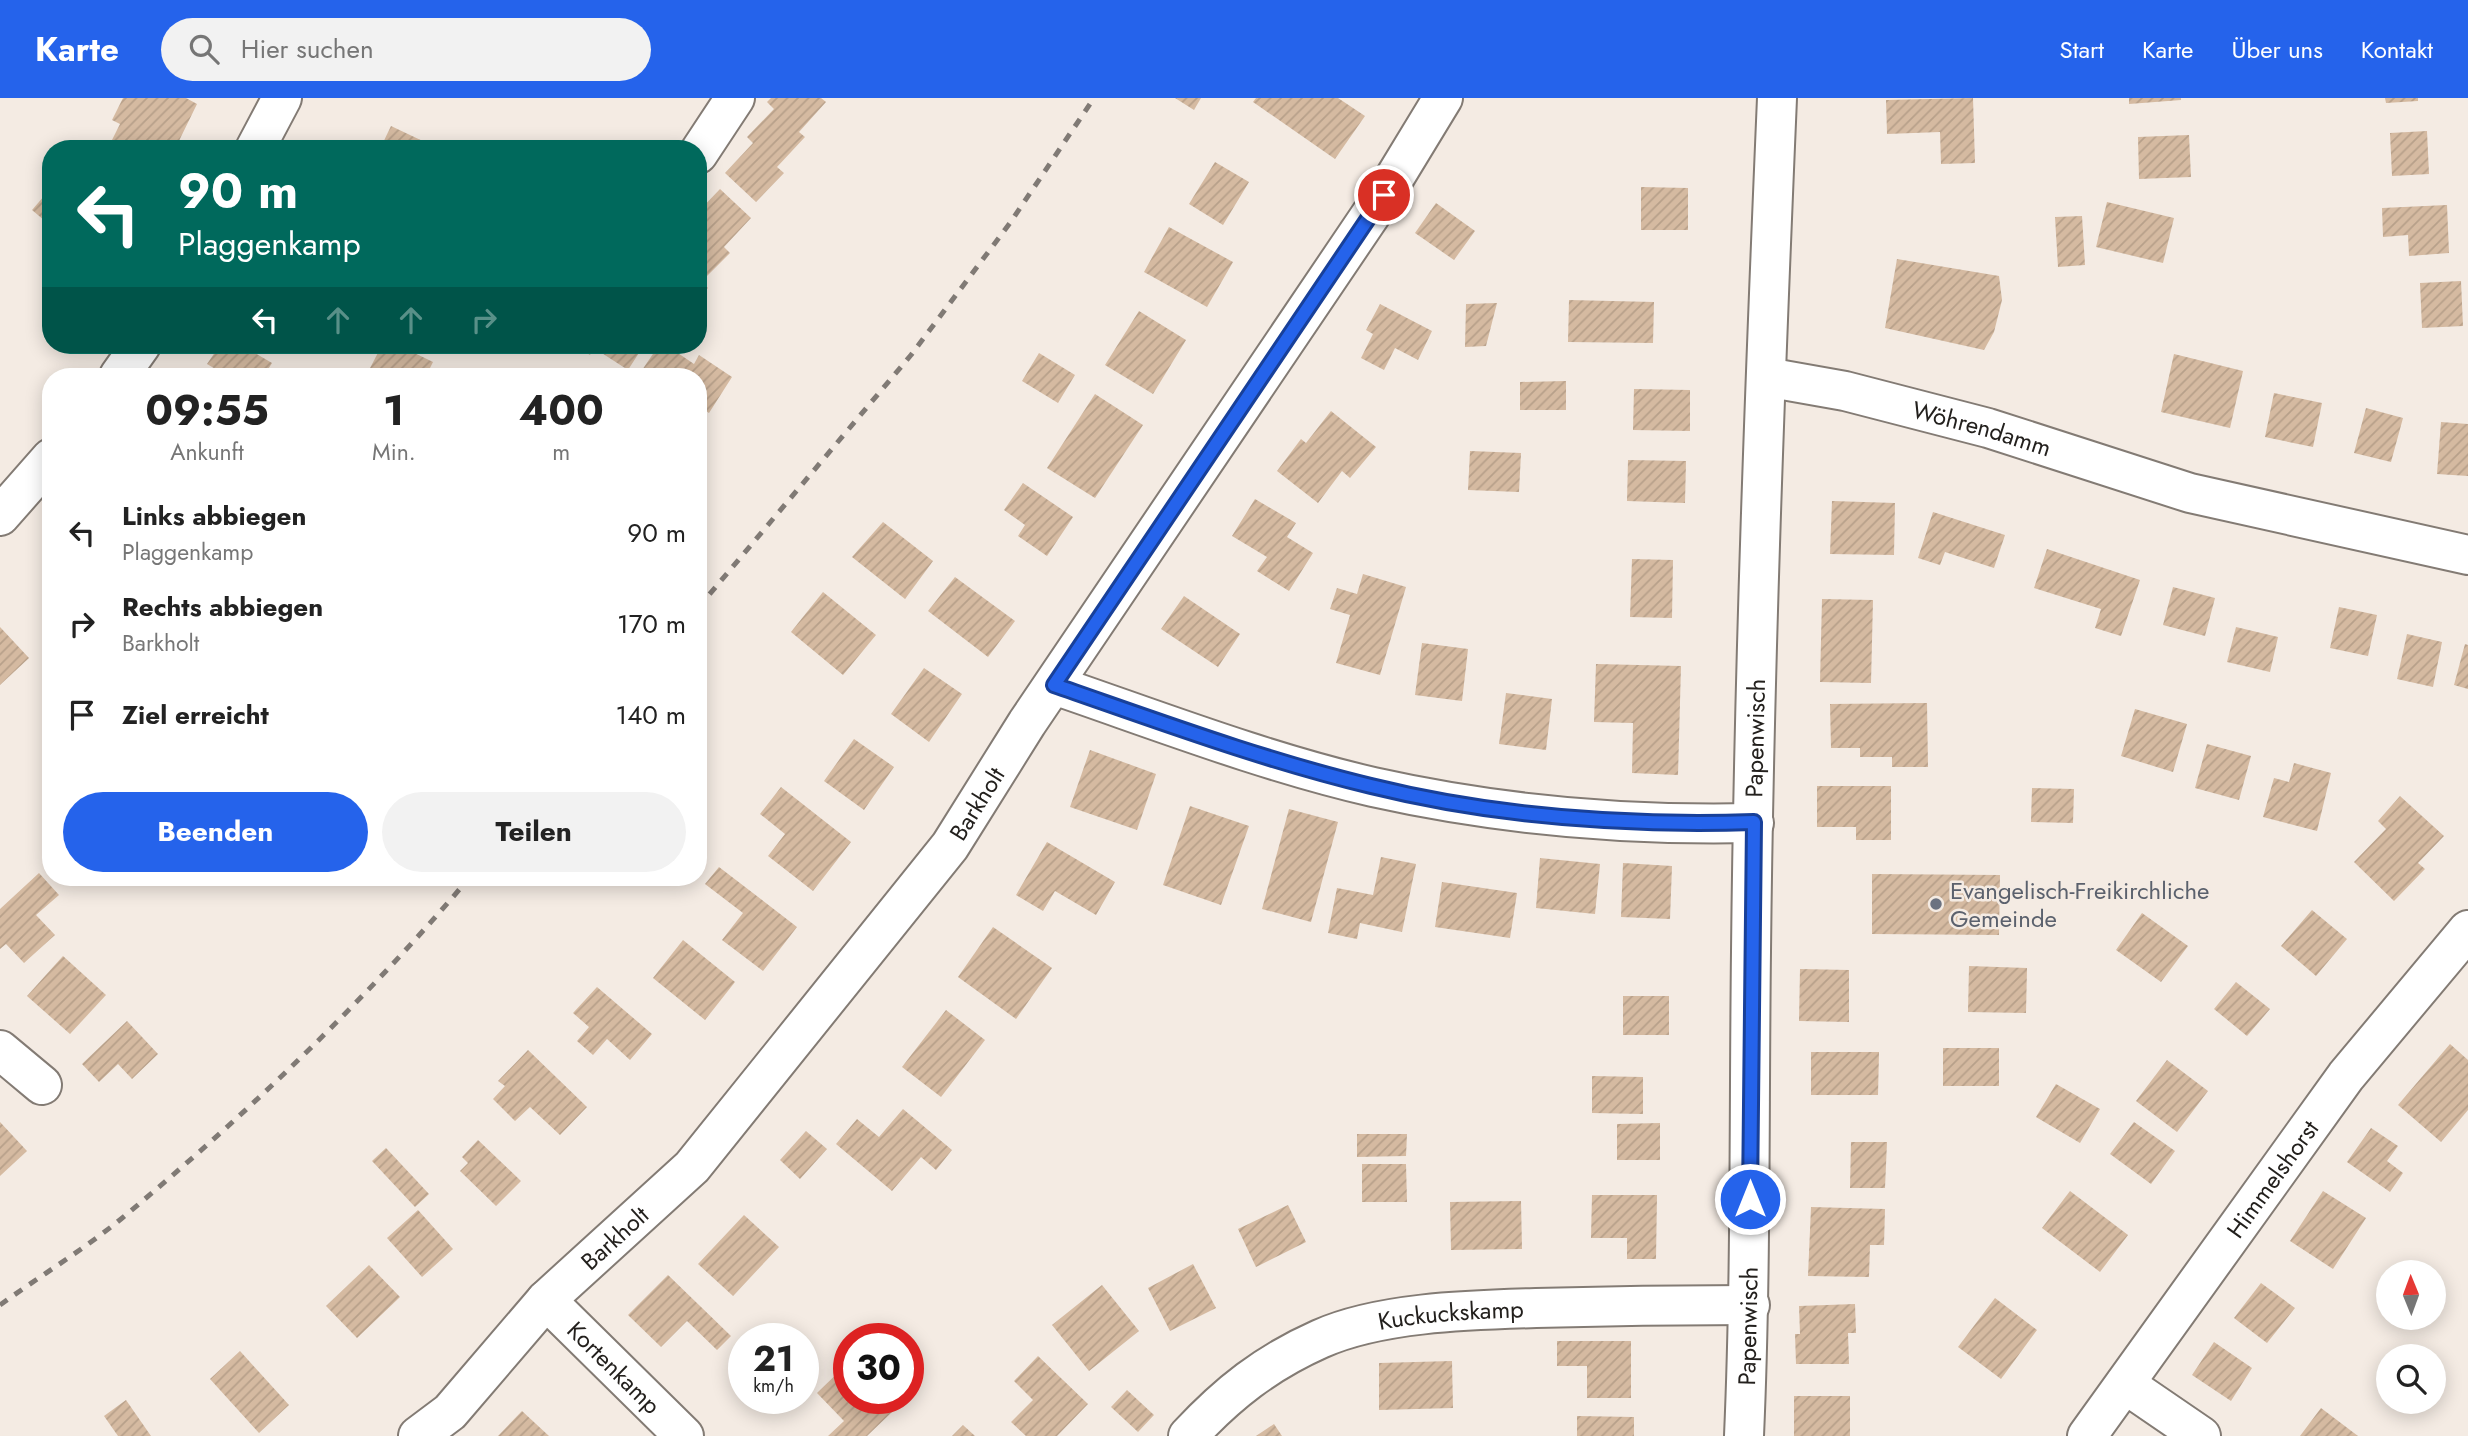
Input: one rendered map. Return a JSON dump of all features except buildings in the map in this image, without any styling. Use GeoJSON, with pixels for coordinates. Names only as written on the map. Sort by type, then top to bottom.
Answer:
{"type":"FeatureCollection","features":[{"type":"Feature","properties":{"kind":"street"},"geometry":{"type":"LineString","coordinates":[[260,140],[282,98]]}},
{"type":"Feature","properties":{"kind":"street"},"geometry":{"type":"LineString","coordinates":[[707,140],[735,98]]}},
{"type":"Feature","properties":{"kind":"street","name":"Barkholt"},"geometry":{"type":"LineString","coordinates":[[418,1436],[450,1412],[546,1300],[692,1167],[950,846],[1054,685],[1384,195],[1443,98]]}},
{"type":"Feature","properties":{"kind":"street"},"geometry":{"type":"LineString","coordinates":[[1766,377],[1777,98]]}},
{"type":"Feature","properties":{"kind":"street","name":"Wöhrendamm"},"geometry":{"type":"LineString","coordinates":[[1766,377],[1845,391],[1988,428],[2190,493],[2468,555]]}},
{"type":"Feature","properties":{"kind":"street","name":"Papenwisch"},"geometry":{"type":"LineString","coordinates":[[1744,1436],[1749,1305],[1754,822],[1766,377]]}},
{"type":"Feature","properties":{"kind":"street"},"geometry":{"type":"LineString","coordinates":[[0,516],[42,468]]}},
{"type":"Feature","properties":{"kind":"street"},"geometry":{"type":"LineString","coordinates":[[1054,685],[1262,755],[1372,787],[1527,814],[1622,823],[1754,822]]}},
{"type":"Feature","properties":{"kind":"street","name":"Himmelshorst"},"geometry":{"type":"LineString","coordinates":[[2088,1436],[2346,1076],[2468,930]]}},
{"type":"Feature","properties":{"kind":"street"},"geometry":{"type":"LineString","coordinates":[[0,1050],[42,1085]]}},
{"type":"Feature","properties":{"kind":"street","name":"Kortenkamp"},"geometry":{"type":"LineString","coordinates":[[546,1300],[684,1436]]}},
{"type":"Feature","properties":{"kind":"street","name":"Kuckuckskamp"},"geometry":{"type":"LineString","coordinates":[[1188,1436],[1224,1398],[1269,1365],[1323,1338],[1389,1320],[1494,1308],[1749,1305]]}},
{"type":"Feature","properties":{"kind":"street"},"geometry":{"type":"LineString","coordinates":[[2125,1384],[2201,1436]]}},
{"type":"Feature","properties":{"kind":"railway"},"geometry":{"type":"LineString","coordinates":[[707,597],[911,355],[1010,223],[1094,98]]}},
{"type":"Feature","properties":{"kind":"railway"},"geometry":{"type":"LineString","coordinates":[[0,1305],[107,1230],[168,1180],[259,1098],[389,968],[462,886]]}},
{"type":"Feature","properties":{"kind":"place","name":"Evangelisch-Freikirchliche Gemeinde"},"geometry":{"type":"Point","coordinates":[1936,904]}},
{"type":"Feature","properties":{"kind":"route"},"geometry":{"type":"LineString","coordinates":[[1384,195],[1054,685],[1262,755],[1372,787],[1527,814],[1622,823],[1754,822],[1750,1199]]}}]}
